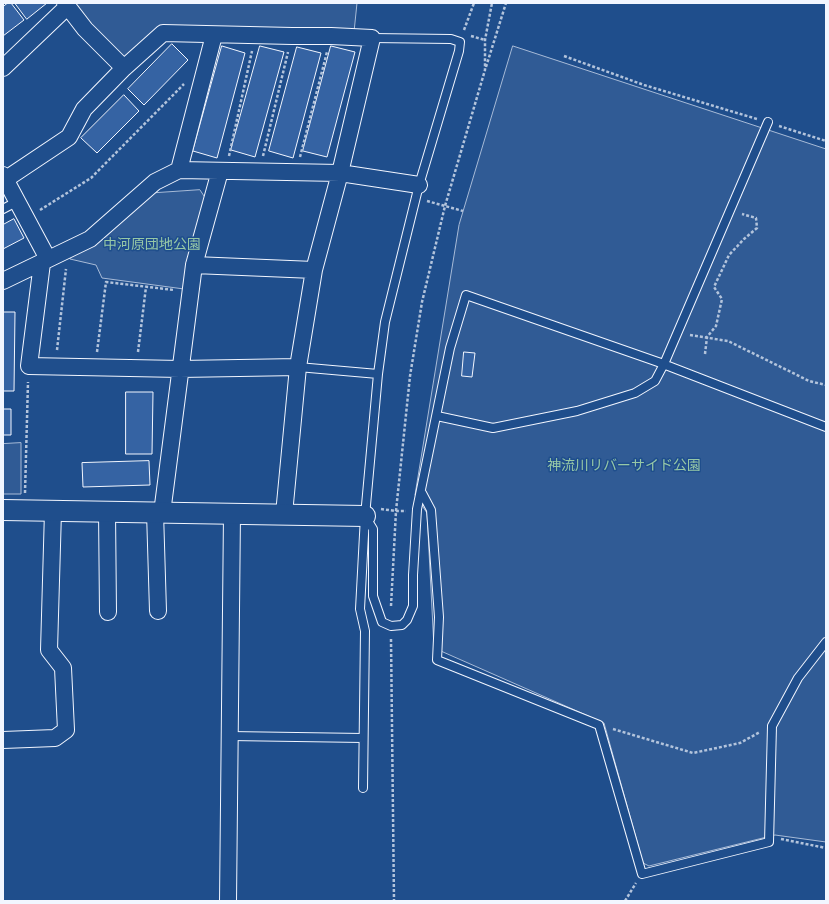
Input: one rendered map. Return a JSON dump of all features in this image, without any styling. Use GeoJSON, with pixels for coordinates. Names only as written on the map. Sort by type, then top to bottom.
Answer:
{"type":"FeatureCollection","features":[{"type":"Feature","properties":{"kind":"street"},"geometry":{"type":"LineString","coordinates":[[3,68],[66,5],[85,29],[124,68]]}},
{"type":"Feature","properties":{"kind":"street"},"geometry":{"type":"LineString","coordinates":[[284,514],[298,367],[314,270],[340,172],[372,38],[163,33],[124,68],[84,109],[69,137],[4,179],[27,218],[45,261],[29,366],[180,369],[298,367]]}},
{"type":"Feature","properties":{"kind":"street"},"geometry":{"type":"LineString","coordinates":[[179,170],[214,34]]}},
{"type":"Feature","properties":{"kind":"street"},"geometry":{"type":"LineString","coordinates":[[3,281],[90,239],[155,182],[179,170],[340,172],[417,191]]}},
{"type":"Feature","properties":{"kind":"street"},"geometry":{"type":"LineString","coordinates":[[158,611],[158,512],[190,292],[194,265],[223,171]]}},
{"type":"Feature","properties":{"kind":"street"},"geometry":{"type":"LineString","coordinates":[[194,265],[314,270]]}},
{"type":"Feature","properties":{"kind":"street"},"geometry":{"type":"LineString","coordinates":[[3,510],[365,516]]}},
{"type":"Feature","properties":{"kind":"street"},"geometry":{"type":"LineString","coordinates":[[3,740],[55,738],[66,730],[63,668],[49,650],[53,510]]}},
{"type":"Feature","properties":{"kind":"street"},"geometry":{"type":"LineString","coordinates":[[107,511],[108,612]]}},
{"type":"Feature","properties":{"kind":"street"},"geometry":{"type":"LineString","coordinates":[[228,901],[232,513]]}},
{"type":"Feature","properties":{"kind":"lane"},"geometry":{"type":"LineString","coordinates":[[363,788],[365,631],[360,609],[365,516],[378,374],[385,322],[417,191],[459,51],[460,42],[451,38],[372,38]]}},
{"type":"Feature","properties":{"kind":"lane"},"geometry":{"type":"LineString","coordinates":[[437,416],[493,428],[577,411],[635,393],[655,381],[664,364],[768,122]]}},
{"type":"Feature","properties":{"kind":"lane"},"geometry":{"type":"LineString","coordinates":[[3,209],[18,201]]}},
{"type":"Feature","properties":{"kind":"lane"},"geometry":{"type":"LineString","coordinates":[[365,516],[373,529],[373,596],[378,615],[382,622],[391,626],[402,625],[408,620],[413,606],[417,510],[422,493],[450,348],[466,294],[664,364],[826,427]]}},
{"type":"Feature","properties":{"kind":"lane"},"geometry":{"type":"LineString","coordinates":[[298,367],[378,374]]}},
{"type":"Feature","properties":{"kind":"lane"},"geometry":{"type":"LineString","coordinates":[[422,493],[431,510],[439,617],[437,660],[599,725],[642,874],[769,842],[772,726],[798,678],[826,642]]}},
{"type":"Feature","properties":{"kind":"lane"},"geometry":{"type":"LineString","coordinates":[[230,736],[364,738]]}},
{"type":"Feature","properties":{"kind":"path"},"geometry":{"type":"LineString","coordinates":[[460,42],[474,3]]}},
{"type":"Feature","properties":{"kind":"path"},"geometry":{"type":"LineString","coordinates":[[485,70],[506,3]]}},
{"type":"Feature","properties":{"kind":"path"},"geometry":{"type":"LineString","coordinates":[[463,33],[485,40]]}},
{"type":"Feature","properties":{"kind":"path"},"geometry":{"type":"LineString","coordinates":[[223,171],[256,35]]}},
{"type":"Feature","properties":{"kind":"path"},"geometry":{"type":"LineString","coordinates":[[260,172],[292,36]]}},
{"type":"Feature","properties":{"kind":"path"},"geometry":{"type":"LineString","coordinates":[[296,172],[331,36]]}},
{"type":"Feature","properties":{"kind":"path"},"geometry":{"type":"LineString","coordinates":[[564,56],[644,85],[826,141]]}},
{"type":"Feature","properties":{"kind":"path"},"geometry":{"type":"LineString","coordinates":[[27,218],[91,178],[186,82]]}},
{"type":"Feature","properties":{"kind":"path"},"geometry":{"type":"LineString","coordinates":[[417,191],[463,211]]}},
{"type":"Feature","properties":{"kind":"path"},"geometry":{"type":"LineString","coordinates":[[705,354],[707,338],[716,326],[722,299],[714,287],[721,270],[729,255],[744,238],[757,228],[756,218],[730,209]]}},
{"type":"Feature","properties":{"kind":"path"},"geometry":{"type":"LineString","coordinates":[[55,366],[69,249]]}},
{"type":"Feature","properties":{"kind":"path"},"geometry":{"type":"LineString","coordinates":[[94,367],[106,282],[190,292]]}},
{"type":"Feature","properties":{"kind":"path"},"geometry":{"type":"LineString","coordinates":[[136,368],[146,287]]}},
{"type":"Feature","properties":{"kind":"path"},"geometry":{"type":"LineString","coordinates":[[678,330],[692,336],[728,341],[809,381],[826,385]]}},
{"type":"Feature","properties":{"kind":"path"},"geometry":{"type":"LineString","coordinates":[[25,510],[29,366]]}},
{"type":"Feature","properties":{"kind":"path"},"geometry":{"type":"LineString","coordinates":[[599,725],[693,754],[740,743],[772,726]]}},
{"type":"Feature","properties":{"kind":"path"},"geometry":{"type":"LineString","coordinates":[[769,842],[778,838],[826,848]]}},
{"type":"Feature","properties":{"kind":"path"},"geometry":{"type":"LineString","coordinates":[[625,901],[642,874]]}},
{"type":"Feature","properties":{"kind":"shaded area"},"geometry":{"type":"Polygon","coordinates":[[[72,3],[357,3],[354,32],[161,26],[124,60],[72,3]]]}},
{"type":"Feature","properties":{"kind":"shaded area","name":"神流川リバーサイド公園"},"geometry":{"type":"Polygon","coordinates":[[[513,46],[826,149],[826,842],[775,835],[649,866],[643,863],[604,723],[434,648],[427,513],[415,495],[459,225],[513,46]]]}},
{"type":"Feature","properties":{"kind":"shaded area","name":"中河原団地公園"},"geometry":{"type":"Polygon","coordinates":[[[200,190],[206,199],[184,289],[102,278],[96,265],[70,259],[70,256],[154,193],[200,190]]]}},
{"type":"Feature","properties":{"kind":"shaded area"},"geometry":{"type":"Polygon","coordinates":[[[21,443],[21,494],[3,494],[3,444],[21,443]]]}},
{"type":"Feature","properties":{"kind":"building"},"geometry":{"type":"Polygon","coordinates":[[[8,3],[11,3],[24,20],[3,36],[3,7],[8,3]]]}},
{"type":"Feature","properties":{"kind":"building"},"geometry":{"type":"Polygon","coordinates":[[[15,3],[47,3],[27,19],[15,3]]]}},
{"type":"Feature","properties":{"kind":"building"},"geometry":{"type":"Polygon","coordinates":[[[172,44],[188,60],[144,105],[128,89],[172,44]]]}},
{"type":"Feature","properties":{"kind":"building"},"geometry":{"type":"Polygon","coordinates":[[[222,46],[245,53],[217,158],[193,151],[222,46]]]}},
{"type":"Feature","properties":{"kind":"building"},"geometry":{"type":"Polygon","coordinates":[[[260,46],[284,52],[255,157],[231,150],[260,46]]]}},
{"type":"Feature","properties":{"kind":"building"},"geometry":{"type":"Polygon","coordinates":[[[331,46],[355,52],[327,157],[303,151],[331,46]]]}},
{"type":"Feature","properties":{"kind":"building"},"geometry":{"type":"Polygon","coordinates":[[[297,47],[321,53],[293,158],[269,151],[297,47]]]}},
{"type":"Feature","properties":{"kind":"building"},"geometry":{"type":"Polygon","coordinates":[[[124,95],[139,111],[97,153],[81,138],[124,95]]]}},
{"type":"Feature","properties":{"kind":"building"},"geometry":{"type":"Polygon","coordinates":[[[14,219],[24,238],[3,249],[3,225],[14,219]]]}},
{"type":"Feature","properties":{"kind":"building"},"geometry":{"type":"Polygon","coordinates":[[[3,312],[15,312],[14,391],[3,391],[3,312]]]}},
{"type":"Feature","properties":{"kind":"building"},"geometry":{"type":"Polygon","coordinates":[[[464,352],[475,353],[472,377],[462,376],[464,352]]]}},
{"type":"Feature","properties":{"kind":"building"},"geometry":{"type":"Polygon","coordinates":[[[126,392],[153,392],[152,454],[126,454],[126,392]]]}},
{"type":"Feature","properties":{"kind":"building"},"geometry":{"type":"Polygon","coordinates":[[[3,409],[11,409],[11,435],[3,435],[3,409]]]}},
{"type":"Feature","properties":{"kind":"building"},"geometry":{"type":"Polygon","coordinates":[[[149,461],[150,485],[83,487],[82,463],[149,461]]]}}]}
